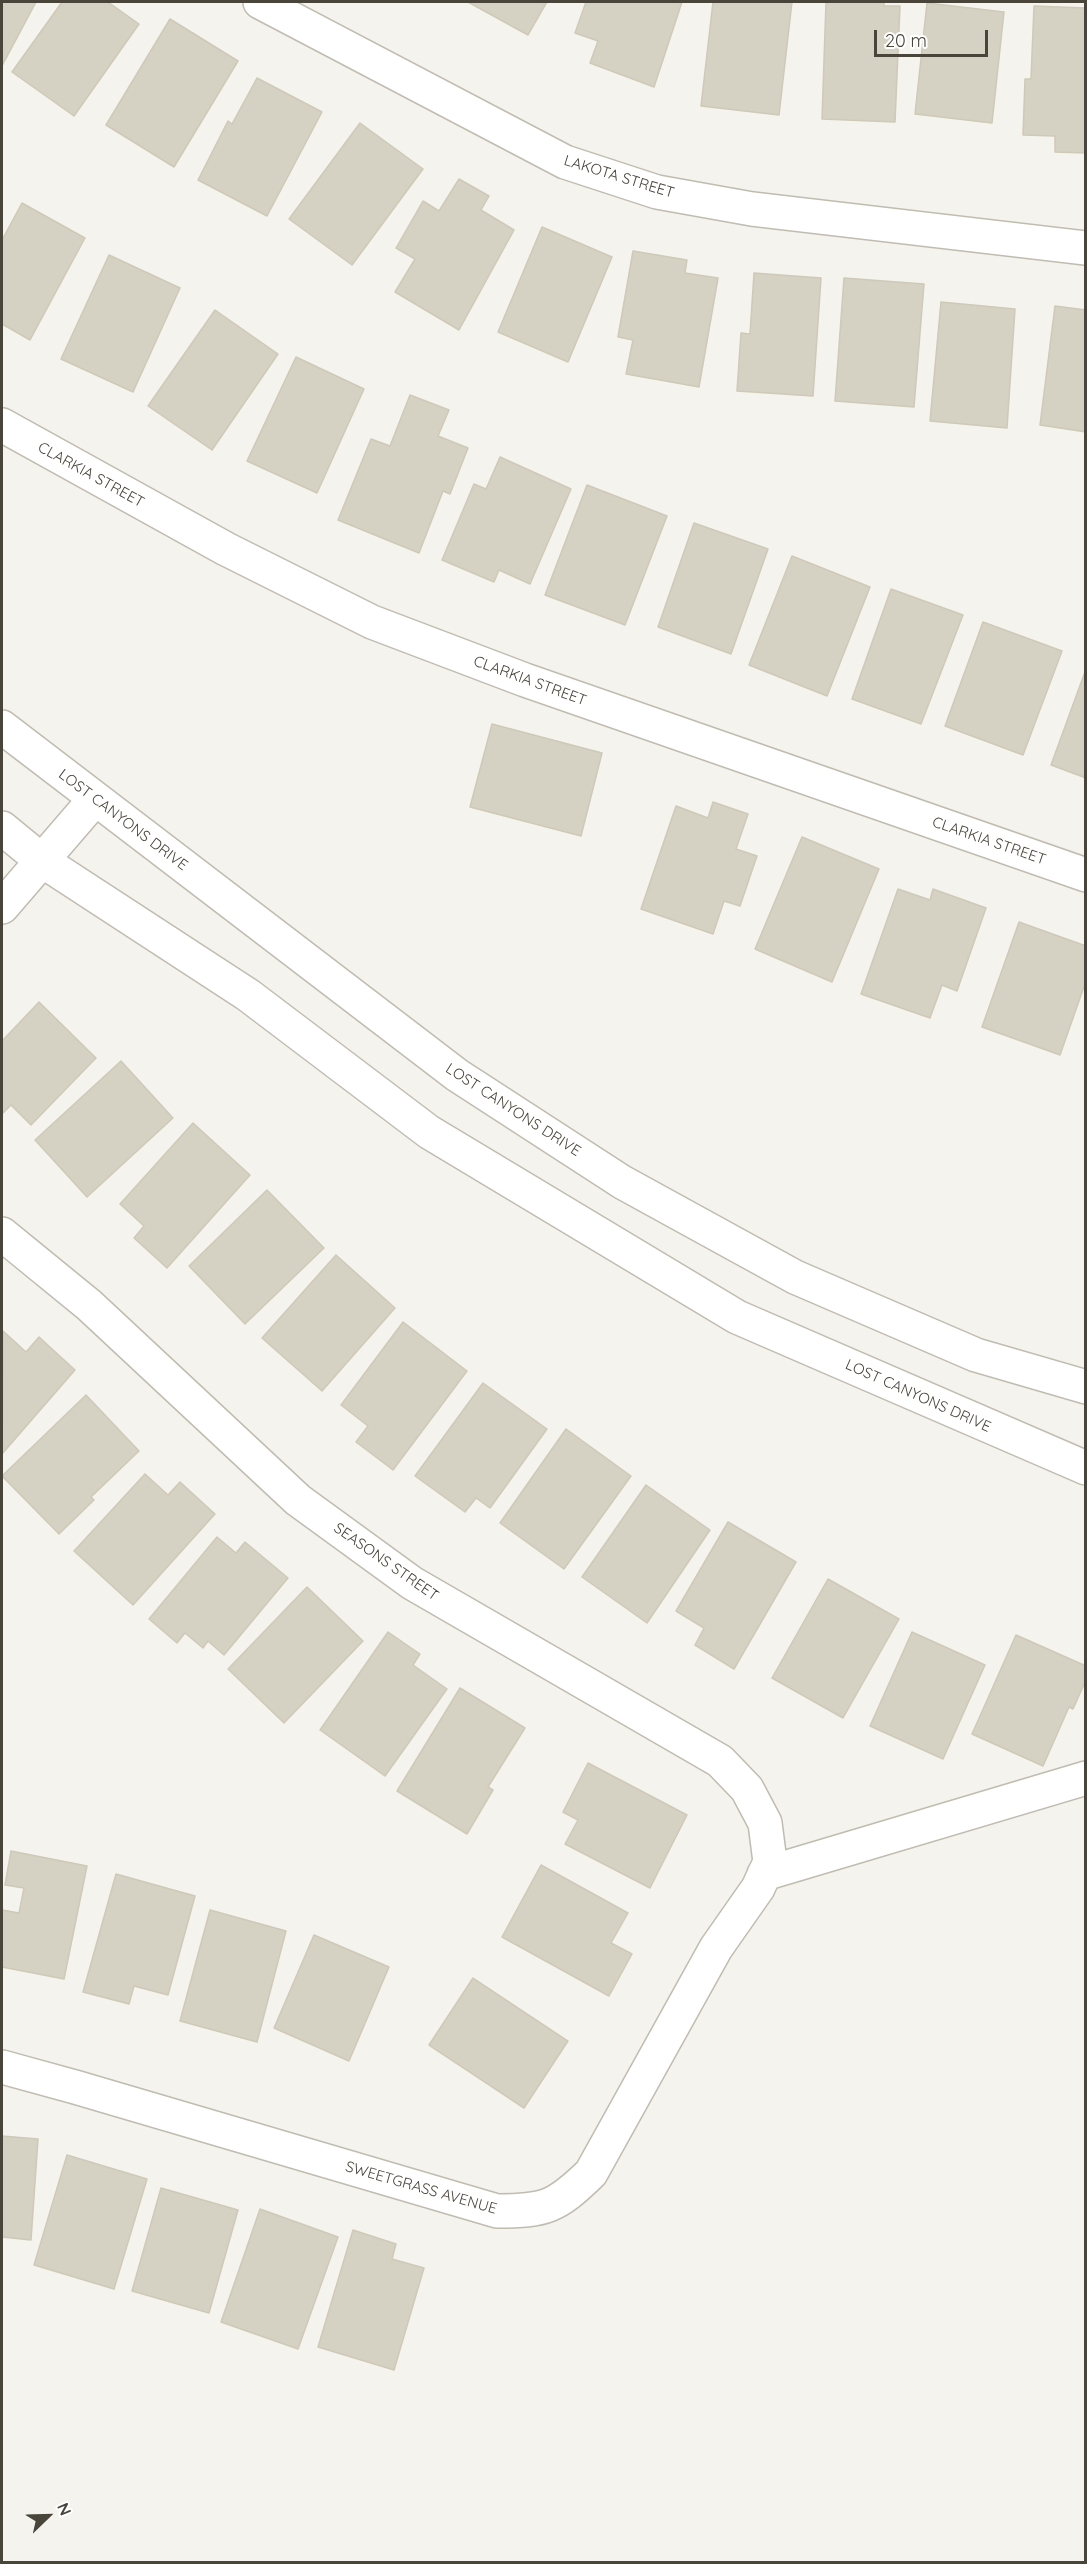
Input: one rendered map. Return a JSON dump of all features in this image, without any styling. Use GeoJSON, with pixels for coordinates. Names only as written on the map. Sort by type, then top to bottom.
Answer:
{"type":"FeatureCollection","features":[{"type":"Feature","properties":{"kind":"street","name":"LAKOTA STREET"},"geometry":{"type":"LineString","coordinates":[[260,2],[565,162],[657,192],[752,209],[1086,248]]}},
{"type":"Feature","properties":{"kind":"street","name":"CLARKIA STREET"},"geometry":{"type":"LineString","coordinates":[[2,425],[226,549],[372,621],[525,680],[1086,875]]}},
{"type":"Feature","properties":{"kind":"street","name":"LOST CANYONS DRIVE"},"geometry":{"type":"LineString","coordinates":[[2,728],[457,1075],[622,1182],[795,1277],[976,1355],[1086,1387]]}},
{"type":"Feature","properties":{"kind":"street"},"geometry":{"type":"LineString","coordinates":[[2,907],[95,799]]}},
{"type":"Feature","properties":{"kind":"street","name":"LOST CANYONS DRIVE"},"geometry":{"type":"LineString","coordinates":[[2,828],[41,860],[248,995],[429,1132],[737,1317],[1086,1468]]}},
{"type":"Feature","properties":{"kind":"street","name":"SEASONS STREET"},"geometry":{"type":"LineString","coordinates":[[2,1234],[89,1305],[298,1500],[383,1563],[412,1583],[503,1637],[720,1761],[747,1789],[765,1823],[767,1868]]}},
{"type":"Feature","properties":{"kind":"street"},"geometry":{"type":"LineString","coordinates":[[767,1868],[1086,1779]]}},
{"type":"Feature","properties":{"kind":"street","name":"SWEETGRASS AVENUE"},"geometry":{"type":"LineString","coordinates":[[2,2067],[75,2086],[497,2211],[533,2211],[566,2198],[591,2173],[716,1947],[758,1888],[767,1868]]}},
{"type":"Feature","properties":{"kind":"building"},"geometry":{"type":"Polygon","coordinates":[[[2,2],[36,2],[2,66],[2,2]]]}},
{"type":"Feature","properties":{"kind":"building"},"geometry":{"type":"Polygon","coordinates":[[[62,2],[108,2],[139,24],[74,116],[12,72],[62,2]]]}},
{"type":"Feature","properties":{"kind":"building"},"geometry":{"type":"Polygon","coordinates":[[[468,2],[547,2],[528,35],[468,2]]]}},
{"type":"Feature","properties":{"kind":"building"},"geometry":{"type":"Polygon","coordinates":[[[586,2],[682,2],[654,87],[590,63],[598,41],[575,33],[586,2]]]}},
{"type":"Feature","properties":{"kind":"building"},"geometry":{"type":"Polygon","coordinates":[[[713,2],[792,2],[779,115],[701,106],[713,2]]]}},
{"type":"Feature","properties":{"kind":"building"},"geometry":{"type":"Polygon","coordinates":[[[826,2],[884,2],[884,6],[900,6],[895,122],[822,119],[826,2]]]}},
{"type":"Feature","properties":{"kind":"building"},"geometry":{"type":"Polygon","coordinates":[[[927,3],[1004,12],[992,123],[915,114],[927,3]]]}},
{"type":"Feature","properties":{"kind":"building"},"geometry":{"type":"Polygon","coordinates":[[[1034,6],[1086,8],[1086,153],[1055,152],[1055,136],[1023,135],[1025,79],[1031,79],[1034,6]]]}},
{"type":"Feature","properties":{"kind":"building"},"geometry":{"type":"Polygon","coordinates":[[[170,19],[238,61],[174,167],[106,125],[170,19]]]}},
{"type":"Feature","properties":{"kind":"building"},"geometry":{"type":"Polygon","coordinates":[[[257,78],[322,112],[267,216],[198,180],[228,121],[232,124],[257,78]]]}},
{"type":"Feature","properties":{"kind":"building"},"geometry":{"type":"Polygon","coordinates":[[[360,123],[423,169],[352,265],[289,219],[360,123]]]}},
{"type":"Feature","properties":{"kind":"building"},"geometry":{"type":"Polygon","coordinates":[[[459,179],[489,196],[481,210],[514,230],[459,330],[395,292],[415,259],[396,248],[423,201],[439,211],[459,179]]]}},
{"type":"Feature","properties":{"kind":"building"},"geometry":{"type":"Polygon","coordinates":[[[22,203],[85,238],[30,340],[2,324],[2,240],[22,203]]]}},
{"type":"Feature","properties":{"kind":"building"},"geometry":{"type":"Polygon","coordinates":[[[542,227],[612,257],[568,362],[498,332],[542,227]]]}},
{"type":"Feature","properties":{"kind":"building"},"geometry":{"type":"Polygon","coordinates":[[[633,251],[687,260],[685,273],[718,278],[699,387],[626,374],[633,340],[618,337],[633,251]]]}},
{"type":"Feature","properties":{"kind":"building"},"geometry":{"type":"Polygon","coordinates":[[[109,255],[180,288],[133,392],[61,359],[109,255]]]}},
{"type":"Feature","properties":{"kind":"building"},"geometry":{"type":"Polygon","coordinates":[[[754,273],[821,278],[813,396],[737,391],[741,333],[750,334],[754,273]]]}},
{"type":"Feature","properties":{"kind":"building"},"geometry":{"type":"Polygon","coordinates":[[[844,278],[924,284],[914,407],[835,401],[844,278]]]}},
{"type":"Feature","properties":{"kind":"building"},"geometry":{"type":"Polygon","coordinates":[[[941,302],[1015,309],[1007,428],[930,421],[941,302]]]}},
{"type":"Feature","properties":{"kind":"building"},"geometry":{"type":"Polygon","coordinates":[[[1055,306],[1086,310],[1086,432],[1040,425],[1055,306]]]}},
{"type":"Feature","properties":{"kind":"building"},"geometry":{"type":"Polygon","coordinates":[[[215,310],[278,354],[212,450],[148,406],[215,310]]]}},
{"type":"Feature","properties":{"kind":"building"},"geometry":{"type":"Polygon","coordinates":[[[296,357],[364,389],[317,493],[247,461],[296,357]]]}},
{"type":"Feature","properties":{"kind":"building"},"geometry":{"type":"Polygon","coordinates":[[[410,395],[449,410],[438,436],[468,448],[450,494],[443,491],[419,553],[338,520],[371,439],[390,446],[410,395]]]}},
{"type":"Feature","properties":{"kind":"building"},"geometry":{"type":"Polygon","coordinates":[[[500,457],[571,489],[530,584],[499,570],[494,582],[442,560],[474,484],[486,489],[500,457]]]}},
{"type":"Feature","properties":{"kind":"building"},"geometry":{"type":"Polygon","coordinates":[[[587,485],[667,516],[625,625],[545,595],[587,485]]]}},
{"type":"Feature","properties":{"kind":"building"},"geometry":{"type":"Polygon","coordinates":[[[694,523],[768,549],[731,654],[658,627],[694,523]]]}},
{"type":"Feature","properties":{"kind":"building"},"geometry":{"type":"Polygon","coordinates":[[[792,556],[870,587],[827,696],[749,665],[792,556]]]}},
{"type":"Feature","properties":{"kind":"building"},"geometry":{"type":"Polygon","coordinates":[[[891,589],[963,615],[921,724],[852,699],[891,589]]]}},
{"type":"Feature","properties":{"kind":"building"},"geometry":{"type":"Polygon","coordinates":[[[983,622],[1062,651],[1023,755],[945,726],[983,622]]]}},
{"type":"Feature","properties":{"kind":"building"},"geometry":{"type":"Polygon","coordinates":[[[1086,669],[1086,778],[1051,765],[1086,669]]]}},
{"type":"Feature","properties":{"kind":"building"},"geometry":{"type":"Polygon","coordinates":[[[492,724],[602,753],[581,836],[470,807],[492,724]]]}},
{"type":"Feature","properties":{"kind":"building"},"geometry":{"type":"Polygon","coordinates":[[[713,802],[748,814],[736,849],[757,856],[740,906],[724,901],[713,934],[641,909],[676,806],[708,818],[713,802]]]}},
{"type":"Feature","properties":{"kind":"building"},"geometry":{"type":"Polygon","coordinates":[[[802,837],[879,869],[832,982],[755,949],[802,837]]]}},
{"type":"Feature","properties":{"kind":"building"},"geometry":{"type":"Polygon","coordinates":[[[898,889],[930,900],[933,889],[986,908],[957,991],[942,985],[930,1018],[861,994],[898,889]]]}},
{"type":"Feature","properties":{"kind":"building"},"geometry":{"type":"Polygon","coordinates":[[[1019,922],[1086,946],[1086,981],[1060,1055],[982,1027],[1019,922]]]}},
{"type":"Feature","properties":{"kind":"building"},"geometry":{"type":"Polygon","coordinates":[[[39,1002],[96,1058],[31,1125],[11,1105],[2,1114],[2,1041],[39,1002]]]}},
{"type":"Feature","properties":{"kind":"building"},"geometry":{"type":"Polygon","coordinates":[[[121,1061],[173,1118],[87,1197],[35,1140],[121,1061]]]}},
{"type":"Feature","properties":{"kind":"building"},"geometry":{"type":"Polygon","coordinates":[[[193,1123],[250,1175],[167,1268],[134,1238],[144,1226],[120,1204],[193,1123]]]}},
{"type":"Feature","properties":{"kind":"building"},"geometry":{"type":"Polygon","coordinates":[[[267,1190],[324,1248],[245,1324],[189,1266],[267,1190]]]}},
{"type":"Feature","properties":{"kind":"building"},"geometry":{"type":"Polygon","coordinates":[[[336,1255],[395,1308],[322,1391],[262,1338],[336,1255]]]}},
{"type":"Feature","properties":{"kind":"building"},"geometry":{"type":"Polygon","coordinates":[[[403,1322],[467,1371],[393,1470],[356,1442],[368,1426],[341,1405],[403,1322]]]}},
{"type":"Feature","properties":{"kind":"building"},"geometry":{"type":"Polygon","coordinates":[[[3,1331],[26,1352],[39,1337],[75,1370],[2,1454],[3,1331]]]}},
{"type":"Feature","properties":{"kind":"building"},"geometry":{"type":"Polygon","coordinates":[[[483,1383],[547,1429],[490,1508],[476,1498],[465,1512],[415,1476],[483,1383]]]}},
{"type":"Feature","properties":{"kind":"building"},"geometry":{"type":"Polygon","coordinates":[[[86,1395],[139,1451],[91,1497],[94,1500],[59,1534],[2,1476],[86,1395]]]}},
{"type":"Feature","properties":{"kind":"building"},"geometry":{"type":"Polygon","coordinates":[[[566,1429],[631,1476],[564,1569],[500,1523],[566,1429]]]}},
{"type":"Feature","properties":{"kind":"building"},"geometry":{"type":"Polygon","coordinates":[[[145,1474],[168,1495],[180,1482],[215,1514],[133,1605],[74,1551],[145,1474]]]}},
{"type":"Feature","properties":{"kind":"building"},"geometry":{"type":"Polygon","coordinates":[[[646,1485],[710,1530],[647,1623],[582,1577],[646,1485]]]}},
{"type":"Feature","properties":{"kind":"building"},"geometry":{"type":"Polygon","coordinates":[[[728,1522],[796,1562],[734,1669],[695,1645],[704,1628],[676,1611],[728,1522]]]}},
{"type":"Feature","properties":{"kind":"building"},"geometry":{"type":"Polygon","coordinates":[[[217,1537],[236,1553],[245,1542],[288,1578],[224,1655],[208,1641],[203,1648],[185,1633],[177,1643],[149,1619],[217,1537]]]}},
{"type":"Feature","properties":{"kind":"building"},"geometry":{"type":"Polygon","coordinates":[[[828,1579],[899,1619],[843,1718],[772,1678],[828,1579]]]}},
{"type":"Feature","properties":{"kind":"building"},"geometry":{"type":"Polygon","coordinates":[[[307,1587],[363,1641],[284,1723],[228,1669],[307,1587]]]}},
{"type":"Feature","properties":{"kind":"building"},"geometry":{"type":"Polygon","coordinates":[[[388,1632],[420,1654],[413,1665],[447,1689],[385,1776],[320,1730],[388,1632]]]}},
{"type":"Feature","properties":{"kind":"building"},"geometry":{"type":"Polygon","coordinates":[[[912,1632],[985,1665],[943,1759],[870,1726],[912,1632]]]}},
{"type":"Feature","properties":{"kind":"building"},"geometry":{"type":"Polygon","coordinates":[[[1016,1635],[1086,1666],[1086,1680],[1073,1709],[1069,1707],[1043,1766],[972,1734],[1016,1635]]]}},
{"type":"Feature","properties":{"kind":"building"},"geometry":{"type":"Polygon","coordinates":[[[460,1688],[525,1728],[488,1787],[493,1790],[467,1834],[397,1791],[460,1688]]]}},
{"type":"Feature","properties":{"kind":"building"},"geometry":{"type":"Polygon","coordinates":[[[588,1763],[687,1815],[650,1888],[565,1844],[578,1820],[563,1812],[588,1763]]]}},
{"type":"Feature","properties":{"kind":"building"},"geometry":{"type":"Polygon","coordinates":[[[11,1851],[87,1866],[64,1979],[2,1967],[2,1910],[19,1913],[24,1888],[5,1885],[11,1851]]]}},
{"type":"Feature","properties":{"kind":"building"},"geometry":{"type":"Polygon","coordinates":[[[541,1865],[628,1913],[611,1943],[632,1954],[609,1996],[502,1937],[541,1865]]]}},
{"type":"Feature","properties":{"kind":"building"},"geometry":{"type":"Polygon","coordinates":[[[116,1874],[195,1896],[168,1995],[134,1986],[129,2004],[83,1992],[116,1874]]]}},
{"type":"Feature","properties":{"kind":"building"},"geometry":{"type":"Polygon","coordinates":[[[210,1910],[286,1931],[257,2042],[180,2021],[210,1910]]]}},
{"type":"Feature","properties":{"kind":"building"},"geometry":{"type":"Polygon","coordinates":[[[314,1935],[389,1967],[349,2061],[274,2028],[314,1935]]]}},
{"type":"Feature","properties":{"kind":"building"},"geometry":{"type":"Polygon","coordinates":[[[473,1978],[568,2041],[524,2108],[429,2045],[473,1978]]]}},
{"type":"Feature","properties":{"kind":"building"},"geometry":{"type":"Polygon","coordinates":[[[2,2136],[38,2139],[31,2240],[2,2237],[2,2136]]]}},
{"type":"Feature","properties":{"kind":"building"},"geometry":{"type":"Polygon","coordinates":[[[67,2155],[147,2179],[114,2289],[34,2265],[67,2155]]]}},
{"type":"Feature","properties":{"kind":"building"},"geometry":{"type":"Polygon","coordinates":[[[161,2188],[238,2210],[209,2313],[132,2291],[161,2188]]]}},
{"type":"Feature","properties":{"kind":"building"},"geometry":{"type":"Polygon","coordinates":[[[260,2209],[338,2237],[298,2349],[221,2322],[260,2209]]]}},
{"type":"Feature","properties":{"kind":"building"},"geometry":{"type":"Polygon","coordinates":[[[353,2230],[396,2244],[392,2259],[424,2268],[394,2370],[318,2347],[353,2230]]]}}]}
